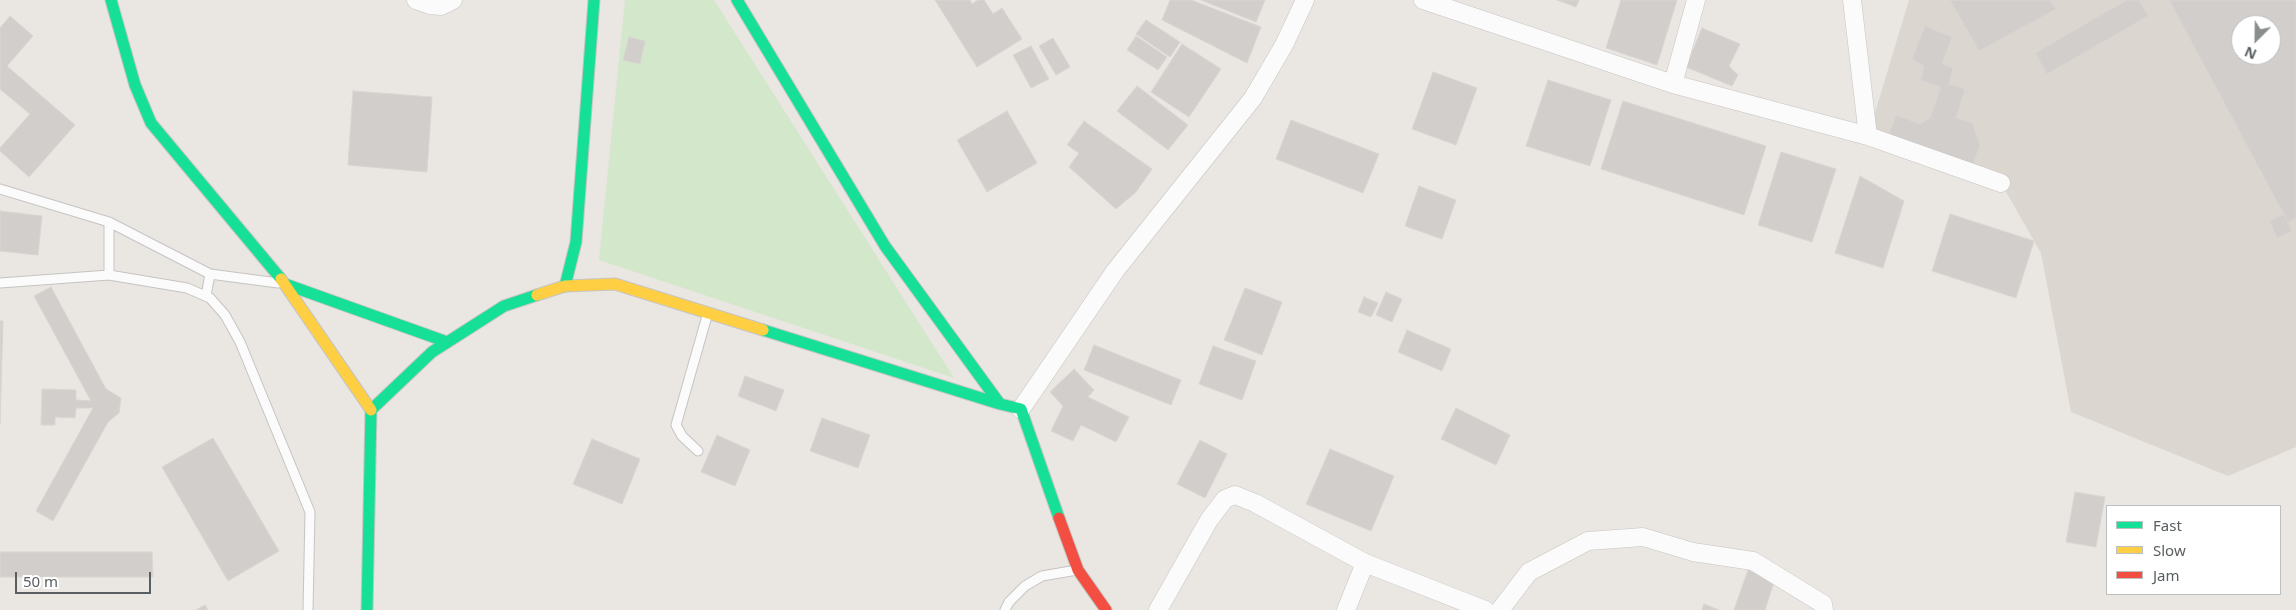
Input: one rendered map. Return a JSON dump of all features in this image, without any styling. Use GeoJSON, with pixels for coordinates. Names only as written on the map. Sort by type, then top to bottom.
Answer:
{"type":"FeatureCollection","features":[{"type":"Feature","properties":{"kind":"street"},"geometry":{"type":"LineString","coordinates":[[111,0],[135,85],[151,123],[285,284],[371,410],[367,610]]}},
{"type":"Feature","properties":{"kind":"street"},"geometry":{"type":"LineString","coordinates":[[416,0],[430,5],[441,6],[453,0]]}},
{"type":"Feature","properties":{"kind":"street"},"geometry":{"type":"LineString","coordinates":[[565,286],[576,242],[594,0]]}},
{"type":"Feature","properties":{"kind":"street"},"geometry":{"type":"LineString","coordinates":[[736,0],[886,246],[1000,404]]}},
{"type":"Feature","properties":{"kind":"street"},"geometry":{"type":"LineString","coordinates":[[1021,409],[1115,271],[1253,98],[1284,45],[1304,0]]}},
{"type":"Feature","properties":{"kind":"street"},"geometry":{"type":"LineString","coordinates":[[1673,84],[1696,0]]}},
{"type":"Feature","properties":{"kind":"street"},"geometry":{"type":"LineString","coordinates":[[1852,0],[1868,136]]}},
{"type":"Feature","properties":{"kind":"street"},"geometry":{"type":"LineString","coordinates":[[1432,2],[1673,84],[1868,136],[2001,183]]}},
{"type":"Feature","properties":{"kind":"street"},"geometry":{"type":"LineString","coordinates":[[285,284],[447,342]]}},
{"type":"Feature","properties":{"kind":"street"},"geometry":{"type":"LineString","coordinates":[[371,410],[432,352],[504,306],[565,286],[615,284],[1021,409]]}},
{"type":"Feature","properties":{"kind":"street"},"geometry":{"type":"LineString","coordinates":[[1021,409],[1078,570],[1106,610]]}},
{"type":"Feature","properties":{"kind":"street"},"geometry":{"type":"LineString","coordinates":[[1158,610],[1210,520],[1225,499],[1235,495],[1255,503],[1365,563],[1485,610]]}},
{"type":"Feature","properties":{"kind":"street"},"geometry":{"type":"LineString","coordinates":[[1500,610],[1530,572],[1588,541],[1643,537],[1693,552],[1753,561],[1823,604],[1824,610]]}},
{"type":"Feature","properties":{"kind":"street"},"geometry":{"type":"LineString","coordinates":[[1346,610],[1365,563]]}},
{"type":"Feature","properties":{"kind":"lane"},"geometry":{"type":"LineString","coordinates":[[0,189],[109,222],[210,274],[285,284]]}},
{"type":"Feature","properties":{"kind":"lane"},"geometry":{"type":"LineString","coordinates":[[109,222],[109,275]]}},
{"type":"Feature","properties":{"kind":"lane"},"geometry":{"type":"LineString","coordinates":[[206,296],[210,274]]}},
{"type":"Feature","properties":{"kind":"lane"},"geometry":{"type":"LineString","coordinates":[[0,283],[109,275],[187,288],[206,296],[225,315],[240,342],[310,512],[308,610]]}},
{"type":"Feature","properties":{"kind":"lane"},"geometry":{"type":"LineString","coordinates":[[698,450],[682,436],[676,425],[708,313]]}},
{"type":"Feature","properties":{"kind":"lane"},"geometry":{"type":"LineString","coordinates":[[1005,610],[1009,602],[1025,586],[1042,576],[1078,570]]}},
{"type":"Feature","properties":{"kind":"shaded area"},"geometry":{"type":"Polygon","coordinates":[[[1909,0],[2296,0],[2296,447],[2228,476],[2071,412],[2041,253],[2001,183],[1868,136],[1909,0]]]}},
{"type":"Feature","properties":{"kind":"green space"},"geometry":{"type":"Polygon","coordinates":[[[625,0],[714,0],[954,378],[599,260],[625,0]]]}},
{"type":"Feature","properties":{"kind":"building"},"geometry":{"type":"Polygon","coordinates":[[[935,0],[970,0],[972,4],[978,0],[984,0],[993,14],[1002,8],[1022,39],[977,67],[935,0]]]}},
{"type":"Feature","properties":{"kind":"building"},"geometry":{"type":"Polygon","coordinates":[[[1170,0],[1191,0],[1261,27],[1247,63],[1162,20],[1170,0]]]}},
{"type":"Feature","properties":{"kind":"building"},"geometry":{"type":"Polygon","coordinates":[[[1201,0],[1265,0],[1256,22],[1201,0]]]}},
{"type":"Feature","properties":{"kind":"building"},"geometry":{"type":"Polygon","coordinates":[[[1557,0],[1579,0],[1576,7],[1557,0]]]}},
{"type":"Feature","properties":{"kind":"building"},"geometry":{"type":"Polygon","coordinates":[[[1621,0],[1677,0],[1657,65],[1606,48],[1621,0]]]}},
{"type":"Feature","properties":{"kind":"building"},"geometry":{"type":"Polygon","coordinates":[[[1950,0],[2050,0],[2056,9],[1979,51],[1950,0]]]}},
{"type":"Feature","properties":{"kind":"building"},"geometry":{"type":"Polygon","coordinates":[[[2127,0],[2139,0],[2148,16],[2047,74],[2035,53],[2127,0]]]}},
{"type":"Feature","properties":{"kind":"building"},"geometry":{"type":"Polygon","coordinates":[[[2169,0],[2296,0],[2296,218],[2288,222],[2169,0]]]}},
{"type":"Feature","properties":{"kind":"building"},"geometry":{"type":"Polygon","coordinates":[[[10,16],[33,36],[7,66],[75,125],[29,177],[0,151],[0,148],[30,114],[0,89],[0,28],[10,16]]]}},
{"type":"Feature","properties":{"kind":"building"},"geometry":{"type":"Polygon","coordinates":[[[1146,20],[1180,42],[1170,57],[1136,34],[1146,20]]]}},
{"type":"Feature","properties":{"kind":"building"},"geometry":{"type":"Polygon","coordinates":[[[1925,26],[1952,37],[1942,64],[1953,68],[1949,84],[1965,89],[1956,118],[1972,123],[1980,145],[1971,170],[1887,140],[1896,115],[1920,124],[1930,118],[1941,87],[1921,80],[1924,66],[1912,59],[1925,26]]]}},
{"type":"Feature","properties":{"kind":"building"},"geometry":{"type":"Polygon","coordinates":[[[1702,28],[1740,44],[1729,66],[1738,75],[1732,86],[1686,67],[1702,28]]]}},
{"type":"Feature","properties":{"kind":"building"},"geometry":{"type":"Polygon","coordinates":[[[1136,36],[1167,57],[1158,70],[1127,50],[1136,36]]]}},
{"type":"Feature","properties":{"kind":"building"},"geometry":{"type":"Polygon","coordinates":[[[629,37],[645,41],[640,64],[623,60],[629,37]]]}},
{"type":"Feature","properties":{"kind":"building"},"geometry":{"type":"Polygon","coordinates":[[[1053,38],[1070,67],[1056,75],[1039,46],[1053,38]]]}},
{"type":"Feature","properties":{"kind":"building"},"geometry":{"type":"Polygon","coordinates":[[[1182,44],[1221,69],[1189,117],[1151,92],[1182,44]]]}},
{"type":"Feature","properties":{"kind":"building"},"geometry":{"type":"Polygon","coordinates":[[[1031,46],[1049,79],[1031,88],[1013,55],[1031,46]]]}},
{"type":"Feature","properties":{"kind":"building"},"geometry":{"type":"Polygon","coordinates":[[[1433,72],[1477,88],[1456,145],[1412,129],[1433,72]]]}},
{"type":"Feature","properties":{"kind":"building"},"geometry":{"type":"Polygon","coordinates":[[[1548,80],[1611,100],[1590,166],[1526,146],[1548,80]]]}},
{"type":"Feature","properties":{"kind":"building"},"geometry":{"type":"Polygon","coordinates":[[[1137,86],[1188,125],[1168,150],[1117,111],[1137,86]]]}},
{"type":"Feature","properties":{"kind":"building"},"geometry":{"type":"Polygon","coordinates":[[[353,91],[432,97],[427,172],[348,165],[353,91]]]}},
{"type":"Feature","properties":{"kind":"building"},"geometry":{"type":"Polygon","coordinates":[[[1623,101],[1766,146],[1744,215],[1601,169],[1623,101]]]}},
{"type":"Feature","properties":{"kind":"building"},"geometry":{"type":"Polygon","coordinates":[[[1007,111],[1037,163],[987,192],[957,140],[1007,111]]]}},
{"type":"Feature","properties":{"kind":"building"},"geometry":{"type":"Polygon","coordinates":[[[1291,120],[1379,154],[1363,193],[1276,159],[1291,120]]]}},
{"type":"Feature","properties":{"kind":"building"},"geometry":{"type":"Polygon","coordinates":[[[1084,121],[1152,169],[1136,192],[1116,209],[1069,167],[1079,153],[1067,145],[1084,121]]]}},
{"type":"Feature","properties":{"kind":"building"},"geometry":{"type":"Polygon","coordinates":[[[1781,152],[1836,169],[1812,242],[1758,225],[1781,152]]]}},
{"type":"Feature","properties":{"kind":"building"},"geometry":{"type":"Polygon","coordinates":[[[1860,176],[1904,201],[1883,268],[1835,253],[1860,176]]]}},
{"type":"Feature","properties":{"kind":"building"},"geometry":{"type":"Polygon","coordinates":[[[1419,186],[1456,200],[1442,239],[1405,226],[1419,186]]]}},
{"type":"Feature","properties":{"kind":"building"},"geometry":{"type":"Polygon","coordinates":[[[0,211],[42,216],[38,255],[0,251],[0,211]]]}},
{"type":"Feature","properties":{"kind":"building"},"geometry":{"type":"Polygon","coordinates":[[[1950,214],[2034,241],[2016,298],[1932,271],[1950,214]]]}},
{"type":"Feature","properties":{"kind":"building"},"geometry":{"type":"Polygon","coordinates":[[[2284,214],[2292,231],[2277,238],[2270,221],[2284,214]]]}},
{"type":"Feature","properties":{"kind":"building"},"geometry":{"type":"Polygon","coordinates":[[[51,287],[106,389],[121,398],[119,413],[108,422],[53,521],[36,511],[93,408],[76,408],[75,418],[55,417],[55,425],[41,425],[42,389],[76,390],[76,400],[91,401],[34,296],[51,287]]]}},
{"type":"Feature","properties":{"kind":"building"},"geometry":{"type":"Polygon","coordinates":[[[1245,288],[1282,302],[1262,355],[1224,340],[1245,288]]]}},
{"type":"Feature","properties":{"kind":"building"},"geometry":{"type":"Polygon","coordinates":[[[1386,292],[1402,299],[1392,322],[1376,315],[1386,292]]]}},
{"type":"Feature","properties":{"kind":"building"},"geometry":{"type":"Polygon","coordinates":[[[1364,297],[1378,303],[1371,317],[1358,312],[1364,297]]]}},
{"type":"Feature","properties":{"kind":"building"},"geometry":{"type":"Polygon","coordinates":[[[0,321],[3,321],[0,424],[0,321]]]}},
{"type":"Feature","properties":{"kind":"building"},"geometry":{"type":"Polygon","coordinates":[[[1407,330],[1451,349],[1442,371],[1398,352],[1407,330]]]}},
{"type":"Feature","properties":{"kind":"building"},"geometry":{"type":"Polygon","coordinates":[[[1094,345],[1181,380],[1171,405],[1084,370],[1094,345]]]}},
{"type":"Feature","properties":{"kind":"building"},"geometry":{"type":"Polygon","coordinates":[[[1213,346],[1256,361],[1242,400],[1199,384],[1213,346]]]}},
{"type":"Feature","properties":{"kind":"building"},"geometry":{"type":"Polygon","coordinates":[[[1074,369],[1094,390],[1088,397],[1129,417],[1116,442],[1081,425],[1073,441],[1051,431],[1063,406],[1050,392],[1074,369]]]}},
{"type":"Feature","properties":{"kind":"building"},"geometry":{"type":"Polygon","coordinates":[[[745,376],[784,390],[776,411],[738,396],[745,376]]]}},
{"type":"Feature","properties":{"kind":"building"},"geometry":{"type":"Polygon","coordinates":[[[1456,408],[1510,435],[1496,465],[1441,439],[1456,408]]]}},
{"type":"Feature","properties":{"kind":"building"},"geometry":{"type":"Polygon","coordinates":[[[822,418],[870,435],[858,468],[810,451],[822,418]]]}},
{"type":"Feature","properties":{"kind":"building"},"geometry":{"type":"Polygon","coordinates":[[[717,435],[750,450],[735,486],[701,472],[717,435]]]}},
{"type":"Feature","properties":{"kind":"building"},"geometry":{"type":"Polygon","coordinates":[[[213,438],[279,551],[228,581],[162,467],[213,438]]]}},
{"type":"Feature","properties":{"kind":"building"},"geometry":{"type":"Polygon","coordinates":[[[592,439],[640,459],[622,504],[573,484],[592,439]]]}},
{"type":"Feature","properties":{"kind":"building"},"geometry":{"type":"Polygon","coordinates":[[[1200,440],[1227,454],[1205,498],[1177,484],[1200,440]]]}},
{"type":"Feature","properties":{"kind":"building"},"geometry":{"type":"Polygon","coordinates":[[[1330,449],[1394,476],[1371,531],[1306,504],[1330,449]]]}},
{"type":"Feature","properties":{"kind":"building"},"geometry":{"type":"Polygon","coordinates":[[[2075,492],[2105,497],[2096,547],[2066,542],[2075,492]]]}},
{"type":"Feature","properties":{"kind":"building"},"geometry":{"type":"Polygon","coordinates":[[[0,552],[152,552],[153,577],[0,577],[0,552]]]}},
{"type":"Feature","properties":{"kind":"building"},"geometry":{"type":"Polygon","coordinates":[[[1748,570],[1775,579],[1765,610],[1734,610],[1748,570]]]}},
{"type":"Feature","properties":{"kind":"building"},"geometry":{"type":"Polygon","coordinates":[[[1704,604],[1719,610],[1702,610],[1704,604]]]}},
{"type":"Feature","properties":{"kind":"building"},"geometry":{"type":"Polygon","coordinates":[[[205,605],[208,610],[196,610],[205,605]]]}},
{"type":"Feature","properties":{"kind":"traffic: fast"},"geometry":{"type":"LineString","coordinates":[[111,0],[135,85],[151,123],[281,279]]}},
{"type":"Feature","properties":{"kind":"traffic: fast"},"geometry":{"type":"LineString","coordinates":[[565,286],[576,242],[594,0]]}},
{"type":"Feature","properties":{"kind":"traffic: fast"},"geometry":{"type":"LineString","coordinates":[[737,0],[885,246],[1000,404],[1021,409],[1059,518]]}},
{"type":"Feature","properties":{"kind":"traffic: fast"},"geometry":{"type":"LineString","coordinates":[[285,284],[447,342]]}},
{"type":"Feature","properties":{"kind":"traffic: fast"},"geometry":{"type":"LineString","coordinates":[[367,610],[371,410],[432,352],[504,306],[537,295]]}},
{"type":"Feature","properties":{"kind":"traffic: fast"},"geometry":{"type":"LineString","coordinates":[[763,330],[1000,404]]}},
{"type":"Feature","properties":{"kind":"traffic: slow"},"geometry":{"type":"LineString","coordinates":[[281,279],[371,410]]}},
{"type":"Feature","properties":{"kind":"traffic: slow"},"geometry":{"type":"LineString","coordinates":[[537,295],[565,286],[615,284],[763,330]]}},
{"type":"Feature","properties":{"kind":"traffic: jam"},"geometry":{"type":"LineString","coordinates":[[1059,518],[1078,570],[1106,610]]}}]}
